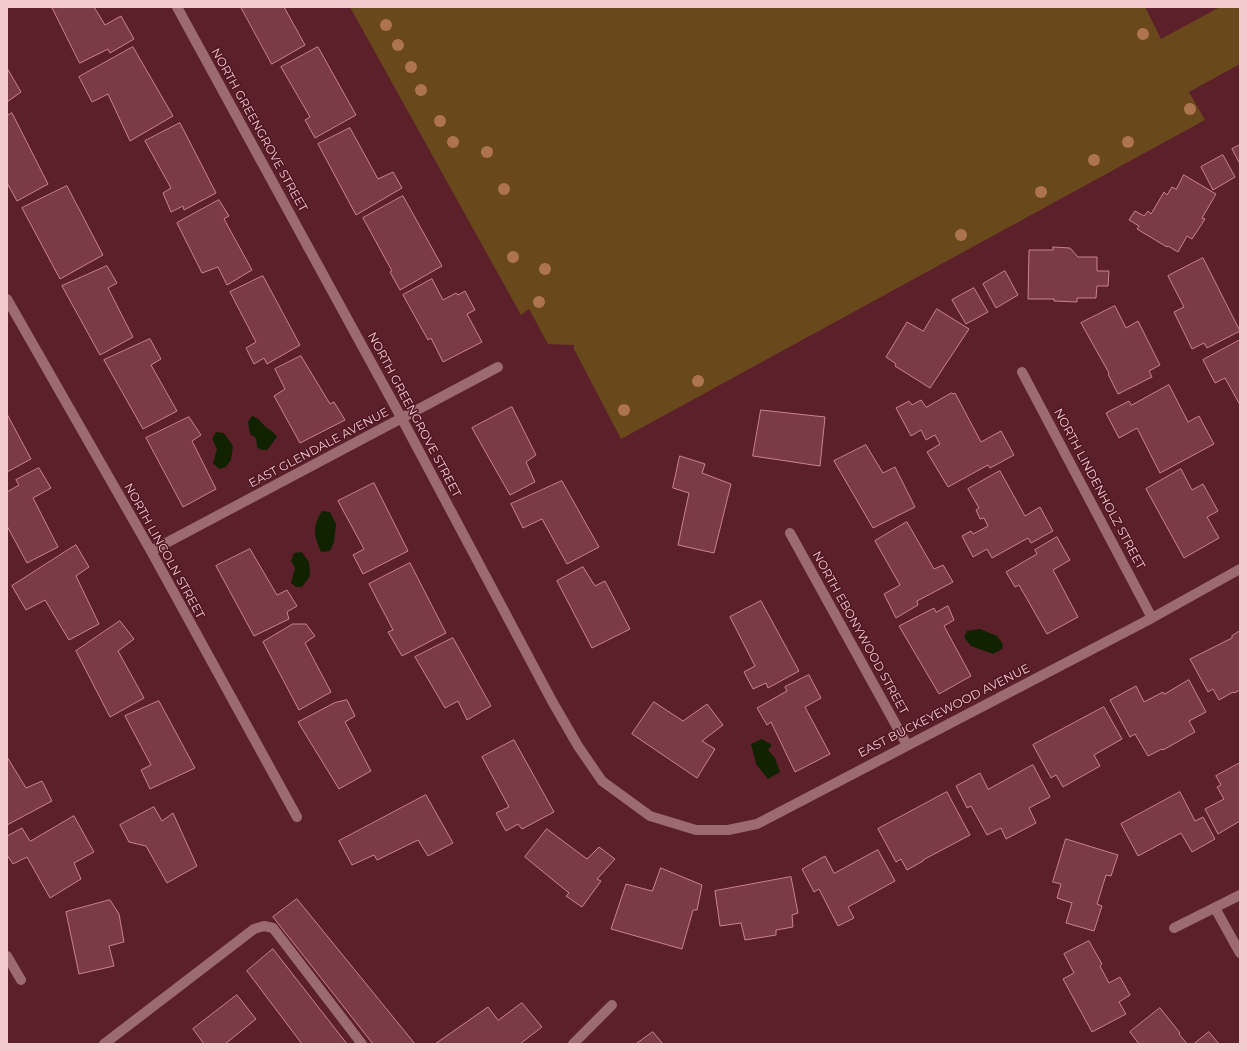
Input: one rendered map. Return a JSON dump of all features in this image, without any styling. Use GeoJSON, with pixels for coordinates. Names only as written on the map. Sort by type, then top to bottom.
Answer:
{"type":"FeatureCollection","features":[{"type":"Feature","properties":{"kind":"street","name":"NORTH GREENGROVE STREET"},"geometry":{"type":"LineString","coordinates":[[177,7],[402,418],[552,701],[578,746],[602,781],[650,816]]}},
{"type":"Feature","properties":{"kind":"street","name":"NORTH LINCOLN STREET"},"geometry":{"type":"LineString","coordinates":[[7,299],[151,552],[297,816]]}},
{"type":"Feature","properties":{"kind":"street","name":"EAST GLENDALE AVENUE"},"geometry":{"type":"LineString","coordinates":[[151,552],[498,367]]}},
{"type":"Feature","properties":{"kind":"street","name":"NORTH LINDENHOLZ STREET"},"geometry":{"type":"LineString","coordinates":[[1022,372],[1152,618]]}},
{"type":"Feature","properties":{"kind":"street","name":"NORTH EBONYWOOD STREET"},"geometry":{"type":"LineString","coordinates":[[790,533],[908,745]]}},
{"type":"Feature","properties":{"kind":"street","name":"EAST BUCKEYEWOOD AVENUE"},"geometry":{"type":"LineString","coordinates":[[650,816],[696,830],[728,830],[756,824],[1152,618],[1240,569]]}},
{"type":"Feature","properties":{"kind":"street"},"geometry":{"type":"LineString","coordinates":[[1174,928],[1240,895]]}},
{"type":"Feature","properties":{"kind":"street"},"geometry":{"type":"LineString","coordinates":[[1215,908],[1240,953]]}},
{"type":"Feature","properties":{"kind":"street"},"geometry":{"type":"LineString","coordinates":[[104,1044],[254,929],[264,926],[273,928],[362,1044]]}},
{"type":"Feature","properties":{"kind":"street"},"geometry":{"type":"LineString","coordinates":[[7,956],[21,980]]}},
{"type":"Feature","properties":{"kind":"street"},"geometry":{"type":"LineString","coordinates":[[573,1044],[612,1005]]}},
{"type":"Feature","properties":{"kind":"shaded area"},"geometry":{"type":"Polygon","coordinates":[[[350,7],[1145,7],[1161,39],[1220,7],[1240,7],[1240,64],[1189,92],[1205,120],[621,439],[574,349],[574,345],[548,344],[529,309],[521,315],[350,7]]]}},
{"type":"Feature","properties":{"kind":"shaded area"},"geometry":{"type":"Polygon","coordinates":[[[252,416],[258,419],[277,437],[267,450],[261,450],[257,447],[256,438],[250,434],[248,422],[252,416]]]}},
{"type":"Feature","properties":{"kind":"shaded area"},"geometry":{"type":"Polygon","coordinates":[[[216,432],[224,433],[233,446],[231,460],[226,467],[219,469],[213,463],[217,449],[212,439],[216,432]]]}},
{"type":"Feature","properties":{"kind":"shaded area"},"geometry":{"type":"Polygon","coordinates":[[[322,511],[330,512],[336,524],[334,542],[330,551],[321,552],[317,541],[315,527],[322,511]]]}},
{"type":"Feature","properties":{"kind":"shaded area"},"geometry":{"type":"Polygon","coordinates":[[[302,552],[309,562],[310,576],[302,587],[296,587],[291,583],[295,568],[291,561],[294,553],[302,552]]]}},
{"type":"Feature","properties":{"kind":"shaded area"},"geometry":{"type":"Polygon","coordinates":[[[980,629],[997,636],[1003,644],[1002,649],[993,654],[971,646],[964,637],[967,631],[980,629]]]}},
{"type":"Feature","properties":{"kind":"shaded area"},"geometry":{"type":"Polygon","coordinates":[[[762,739],[772,745],[768,750],[775,758],[780,772],[768,779],[756,764],[751,744],[762,739]]]}},
{"type":"Feature","properties":{"kind":"building"},"geometry":{"type":"Polygon","coordinates":[[[52,7],[94,7],[105,25],[121,16],[134,39],[110,53],[108,49],[80,63],[52,7]]]}},
{"type":"Feature","properties":{"kind":"building"},"geometry":{"type":"Polygon","coordinates":[[[241,7],[284,7],[305,45],[272,64],[241,7]]]}},
{"type":"Feature","properties":{"kind":"building"},"geometry":{"type":"Polygon","coordinates":[[[133,47],[173,116],[130,141],[108,94],[92,102],[79,77],[133,47]]]}},
{"type":"Feature","properties":{"kind":"building"},"geometry":{"type":"Polygon","coordinates":[[[318,47],[356,115],[315,138],[305,120],[310,117],[281,67],[318,47]]]}},
{"type":"Feature","properties":{"kind":"building"},"geometry":{"type":"Polygon","coordinates":[[[7,68],[21,92],[7,102],[7,68]]]}},
{"type":"Feature","properties":{"kind":"building"},"geometry":{"type":"Polygon","coordinates":[[[12,113],[48,184],[17,201],[7,183],[7,116],[12,113]]]}},
{"type":"Feature","properties":{"kind":"building"},"geometry":{"type":"Polygon","coordinates":[[[180,123],[216,193],[184,210],[183,206],[171,212],[163,193],[171,188],[145,141],[180,123]]]}},
{"type":"Feature","properties":{"kind":"building"},"geometry":{"type":"Polygon","coordinates":[[[350,128],[378,179],[393,172],[402,188],[356,215],[318,144],[350,128]]]}},
{"type":"Feature","properties":{"kind":"building"},"geometry":{"type":"Polygon","coordinates":[[[1240,145],[1240,164],[1232,149],[1240,145]]]}},
{"type":"Feature","properties":{"kind":"building"},"geometry":{"type":"Polygon","coordinates":[[[1223,155],[1235,177],[1213,190],[1201,167],[1223,155]]]}},
{"type":"Feature","properties":{"kind":"building"},"geometry":{"type":"Polygon","coordinates":[[[1184,175],[1216,194],[1202,218],[1205,219],[1192,239],[1187,236],[1178,252],[1137,229],[1139,226],[1129,220],[1135,211],[1144,216],[1148,211],[1151,214],[1164,192],[1167,195],[1172,187],[1176,189],[1184,175]]]}},
{"type":"Feature","properties":{"kind":"building"},"geometry":{"type":"Polygon","coordinates":[[[67,186],[103,255],[60,279],[22,208],[67,186]]]}},
{"type":"Feature","properties":{"kind":"building"},"geometry":{"type":"Polygon","coordinates":[[[403,196],[442,266],[400,290],[390,272],[392,271],[363,218],[403,196]]]}},
{"type":"Feature","properties":{"kind":"building"},"geometry":{"type":"Polygon","coordinates":[[[219,200],[229,216],[224,219],[252,270],[227,285],[218,267],[202,273],[177,223],[219,200]]]}},
{"type":"Feature","properties":{"kind":"building"},"geometry":{"type":"Polygon","coordinates":[[[1053,247],[1070,248],[1078,257],[1097,257],[1097,271],[1109,271],[1108,286],[1097,286],[1096,298],[1077,298],[1077,302],[1054,301],[1054,299],[1028,299],[1029,250],[1053,250],[1053,247]]]}},
{"type":"Feature","properties":{"kind":"building"},"geometry":{"type":"Polygon","coordinates":[[[1203,258],[1240,331],[1207,348],[1204,343],[1192,349],[1174,312],[1184,307],[1168,276],[1203,258]]]}},
{"type":"Feature","properties":{"kind":"building"},"geometry":{"type":"Polygon","coordinates":[[[107,266],[117,283],[108,288],[133,337],[100,355],[62,286],[107,266]]]}},
{"type":"Feature","properties":{"kind":"building"},"geometry":{"type":"Polygon","coordinates":[[[1005,271],[1018,295],[996,308],[983,284],[1005,271]]]}},
{"type":"Feature","properties":{"kind":"building"},"geometry":{"type":"Polygon","coordinates":[[[263,276],[300,345],[267,364],[264,358],[254,364],[246,348],[256,342],[230,292],[263,276]]]}},
{"type":"Feature","properties":{"kind":"building"},"geometry":{"type":"Polygon","coordinates":[[[432,279],[443,300],[456,293],[458,295],[465,291],[475,310],[467,314],[482,342],[443,362],[431,338],[428,340],[403,295],[432,279]]]}},
{"type":"Feature","properties":{"kind":"building"},"geometry":{"type":"Polygon","coordinates":[[[974,288],[988,312],[966,324],[952,300],[974,288]]]}},
{"type":"Feature","properties":{"kind":"building"},"geometry":{"type":"Polygon","coordinates":[[[1115,306],[1126,328],[1138,321],[1160,365],[1149,371],[1152,377],[1118,394],[1108,374],[1109,373],[1081,323],[1115,306]]]}},
{"type":"Feature","properties":{"kind":"building"},"geometry":{"type":"Polygon","coordinates":[[[937,309],[969,329],[930,388],[895,366],[896,364],[886,357],[907,322],[923,331],[937,309]]]}},
{"type":"Feature","properties":{"kind":"building"},"geometry":{"type":"Polygon","coordinates":[[[150,339],[161,359],[151,365],[177,411],[143,429],[104,360],[150,339]]]}},
{"type":"Feature","properties":{"kind":"building"},"geometry":{"type":"Polygon","coordinates":[[[1240,340],[1240,405],[1225,378],[1215,383],[1203,360],[1240,340]]]}},
{"type":"Feature","properties":{"kind":"building"},"geometry":{"type":"Polygon","coordinates":[[[301,356],[330,404],[334,402],[345,420],[300,443],[274,396],[285,389],[275,369],[301,356]]]}},
{"type":"Feature","properties":{"kind":"building"},"geometry":{"type":"Polygon","coordinates":[[[1169,385],[1188,422],[1199,416],[1214,444],[1160,473],[1137,428],[1119,438],[1106,413],[1129,401],[1131,405],[1169,385]]]}},
{"type":"Feature","properties":{"kind":"building"},"geometry":{"type":"Polygon","coordinates":[[[952,393],[955,393],[981,442],[1001,431],[1014,455],[990,468],[988,465],[948,487],[927,452],[940,444],[935,435],[926,440],[921,430],[911,436],[896,408],[909,401],[912,405],[921,400],[926,407],[952,393]]]}},
{"type":"Feature","properties":{"kind":"building"},"geometry":{"type":"Polygon","coordinates":[[[512,407],[536,455],[526,462],[535,482],[510,495],[472,428],[512,407]]]}},
{"type":"Feature","properties":{"kind":"building"},"geometry":{"type":"Polygon","coordinates":[[[761,410],[825,417],[820,466],[753,456],[761,410]]]}},
{"type":"Feature","properties":{"kind":"building"},"geometry":{"type":"Polygon","coordinates":[[[7,414],[31,459],[7,472],[7,414]]]}},
{"type":"Feature","properties":{"kind":"building"},"geometry":{"type":"Polygon","coordinates":[[[189,417],[201,435],[192,441],[216,489],[183,507],[146,438],[189,417]]]}},
{"type":"Feature","properties":{"kind":"building"},"geometry":{"type":"Polygon","coordinates":[[[866,445],[883,473],[895,467],[915,507],[873,528],[834,461],[866,445]]]}},
{"type":"Feature","properties":{"kind":"building"},"geometry":{"type":"Polygon","coordinates":[[[680,456],[705,464],[702,473],[731,484],[714,553],[678,545],[689,493],[673,488],[680,456]]]}},
{"type":"Feature","properties":{"kind":"building"},"geometry":{"type":"Polygon","coordinates":[[[39,468],[51,488],[33,498],[58,547],[27,563],[7,526],[7,492],[19,485],[16,480],[39,468]]]}},
{"type":"Feature","properties":{"kind":"building"},"geometry":{"type":"Polygon","coordinates":[[[1181,469],[1192,490],[1203,484],[1218,511],[1207,517],[1219,538],[1184,558],[1146,489],[1181,469]]]}},
{"type":"Feature","properties":{"kind":"building"},"geometry":{"type":"Polygon","coordinates":[[[1000,471],[1025,516],[1040,507],[1053,531],[1031,543],[1028,538],[992,558],[987,549],[973,557],[962,536],[971,531],[973,534],[988,526],[984,518],[980,519],[976,510],[979,508],[968,489],[1000,471]]]}},
{"type":"Feature","properties":{"kind":"building"},"geometry":{"type":"Polygon","coordinates":[[[562,481],[599,547],[567,564],[542,519],[523,528],[511,504],[562,481]]]}},
{"type":"Feature","properties":{"kind":"building"},"geometry":{"type":"Polygon","coordinates":[[[374,483],[408,551],[363,574],[353,555],[364,549],[338,501],[374,483]]]}},
{"type":"Feature","properties":{"kind":"building"},"geometry":{"type":"Polygon","coordinates":[[[907,522],[934,569],[943,565],[953,582],[917,601],[918,605],[896,618],[884,594],[900,585],[875,541],[907,522]]]}},
{"type":"Feature","properties":{"kind":"building"},"geometry":{"type":"Polygon","coordinates":[[[1057,537],[1070,560],[1053,570],[1078,617],[1047,634],[1019,585],[1015,587],[1006,572],[1037,554],[1035,550],[1057,537]]]}},
{"type":"Feature","properties":{"kind":"building"},"geometry":{"type":"Polygon","coordinates":[[[76,545],[89,567],[76,576],[99,624],[69,640],[45,600],[26,610],[12,586],[76,545]]]}},
{"type":"Feature","properties":{"kind":"building"},"geometry":{"type":"Polygon","coordinates":[[[250,549],[277,595],[287,590],[297,606],[287,612],[289,619],[254,636],[216,566],[250,549]]]}},
{"type":"Feature","properties":{"kind":"building"},"geometry":{"type":"Polygon","coordinates":[[[410,563],[446,633],[402,656],[388,632],[393,630],[369,584],[410,563]]]}},
{"type":"Feature","properties":{"kind":"building"},"geometry":{"type":"Polygon","coordinates":[[[583,567],[595,586],[605,581],[630,629],[592,648],[557,581],[583,567]]]}},
{"type":"Feature","properties":{"kind":"building"},"geometry":{"type":"Polygon","coordinates":[[[761,601],[799,671],[768,688],[766,683],[753,689],[744,672],[755,666],[730,617],[761,601]]]}},
{"type":"Feature","properties":{"kind":"building"},"geometry":{"type":"Polygon","coordinates":[[[948,606],[954,620],[944,626],[971,676],[939,694],[899,626],[934,608],[936,612],[948,606]]]}},
{"type":"Feature","properties":{"kind":"building"},"geometry":{"type":"Polygon","coordinates":[[[120,621],[134,639],[118,651],[144,698],[110,717],[76,651],[120,621]]]}},
{"type":"Feature","properties":{"kind":"building"},"geometry":{"type":"Polygon","coordinates":[[[293,624],[306,624],[315,636],[305,643],[331,692],[299,710],[263,642],[293,624]]]}},
{"type":"Feature","properties":{"kind":"building"},"geometry":{"type":"Polygon","coordinates":[[[1240,631],[1240,690],[1234,693],[1233,692],[1219,700],[1213,689],[1208,692],[1190,659],[1232,638],[1232,636],[1240,631]]]}},
{"type":"Feature","properties":{"kind":"building"},"geometry":{"type":"Polygon","coordinates":[[[453,638],[491,706],[467,720],[458,701],[445,708],[415,657],[453,638]]]}},
{"type":"Feature","properties":{"kind":"building"},"geometry":{"type":"Polygon","coordinates":[[[809,675],[821,698],[805,707],[830,754],[795,772],[771,722],[767,725],[757,708],[787,691],[785,687],[809,675]]]}},
{"type":"Feature","properties":{"kind":"building"},"geometry":{"type":"Polygon","coordinates":[[[1189,680],[1206,712],[1189,721],[1195,732],[1163,750],[1162,749],[1148,756],[1135,734],[1130,737],[1110,700],[1136,686],[1144,702],[1163,692],[1164,694],[1189,680]]]}},
{"type":"Feature","properties":{"kind":"building"},"geometry":{"type":"Polygon","coordinates":[[[347,700],[355,716],[345,722],[371,771],[339,789],[298,722],[334,703],[347,700]]]}},
{"type":"Feature","properties":{"kind":"building"},"geometry":{"type":"Polygon","coordinates":[[[159,701],[195,768],[150,789],[141,770],[151,765],[125,716],[159,701]]]}},
{"type":"Feature","properties":{"kind":"building"},"geometry":{"type":"Polygon","coordinates":[[[654,702],[683,721],[707,704],[723,725],[702,741],[715,749],[697,778],[632,734],[654,702]]]}},
{"type":"Feature","properties":{"kind":"building"},"geometry":{"type":"Polygon","coordinates":[[[1104,707],[1122,739],[1094,755],[1100,766],[1063,787],[1056,775],[1051,778],[1033,745],[1104,707]]]}},
{"type":"Feature","properties":{"kind":"building"},"geometry":{"type":"Polygon","coordinates":[[[514,740],[554,812],[522,829],[518,824],[506,831],[496,813],[509,807],[482,757],[514,740]]]}},
{"type":"Feature","properties":{"kind":"building"},"geometry":{"type":"Polygon","coordinates":[[[7,757],[26,788],[42,781],[52,801],[7,825],[7,757]]]}},
{"type":"Feature","properties":{"kind":"building"},"geometry":{"type":"Polygon","coordinates":[[[1240,763],[1240,821],[1218,834],[1205,809],[1224,799],[1217,787],[1221,785],[1216,776],[1240,763]]]}},
{"type":"Feature","properties":{"kind":"building"},"geometry":{"type":"Polygon","coordinates":[[[1033,765],[1050,797],[1029,808],[1036,823],[1006,839],[1001,828],[987,835],[971,806],[967,808],[956,786],[980,773],[988,789],[1033,765]]]}},
{"type":"Feature","properties":{"kind":"building"},"geometry":{"type":"Polygon","coordinates":[[[947,792],[970,835],[907,870],[901,859],[896,862],[878,829],[947,792]]]}},
{"type":"Feature","properties":{"kind":"building"},"geometry":{"type":"Polygon","coordinates":[[[1180,792],[1195,821],[1203,817],[1215,839],[1192,852],[1181,833],[1138,856],[1121,824],[1180,792]]]}},
{"type":"Feature","properties":{"kind":"building"},"geometry":{"type":"Polygon","coordinates":[[[426,795],[453,843],[428,856],[418,840],[377,860],[374,855],[352,865],[339,841],[426,795]]]}},
{"type":"Feature","properties":{"kind":"building"},"geometry":{"type":"Polygon","coordinates":[[[154,807],[162,821],[173,813],[197,866],[167,883],[146,846],[129,842],[120,825],[154,807]]]}},
{"type":"Feature","properties":{"kind":"building"},"geometry":{"type":"Polygon","coordinates":[[[74,816],[94,852],[74,863],[81,879],[50,898],[27,857],[13,864],[7,855],[7,836],[22,828],[30,841],[74,816]]]}},
{"type":"Feature","properties":{"kind":"building"},"geometry":{"type":"Polygon","coordinates":[[[547,829],[587,859],[599,847],[615,859],[597,879],[601,881],[582,907],[566,896],[569,893],[525,857],[547,829]]]}},
{"type":"Feature","properties":{"kind":"building"},"geometry":{"type":"Polygon","coordinates":[[[1066,839],[1118,855],[1111,876],[1106,875],[1097,904],[1102,906],[1094,931],[1066,923],[1072,903],[1057,898],[1061,884],[1053,882],[1066,839]]]}},
{"type":"Feature","properties":{"kind":"building"},"geometry":{"type":"Polygon","coordinates":[[[878,850],[895,881],[848,907],[854,918],[838,926],[819,889],[814,892],[802,869],[825,856],[834,873],[878,850]]]}},
{"type":"Feature","properties":{"kind":"building"},"geometry":{"type":"Polygon","coordinates":[[[661,868],[702,885],[697,910],[693,910],[682,949],[611,929],[626,884],[652,891],[661,868]]]}},
{"type":"Feature","properties":{"kind":"building"},"geometry":{"type":"Polygon","coordinates":[[[791,877],[798,913],[792,915],[793,927],[776,930],[776,935],[745,940],[741,923],[720,926],[715,891],[791,877]]]}},
{"type":"Feature","properties":{"kind":"building"},"geometry":{"type":"Polygon","coordinates":[[[297,899],[415,1044],[373,1044],[273,917],[297,899]]]}},
{"type":"Feature","properties":{"kind":"building"},"geometry":{"type":"Polygon","coordinates":[[[110,900],[119,914],[124,942],[109,946],[114,966],[79,974],[66,912],[110,900]]]}},
{"type":"Feature","properties":{"kind":"building"},"geometry":{"type":"Polygon","coordinates":[[[1089,941],[1102,964],[1100,966],[1109,983],[1120,977],[1130,995],[1119,1002],[1126,1014],[1092,1032],[1063,979],[1074,973],[1064,954],[1089,941]]]}},
{"type":"Feature","properties":{"kind":"building"},"geometry":{"type":"Polygon","coordinates":[[[273,949],[347,1044],[302,1044],[247,971],[273,949]]]}},
{"type":"Feature","properties":{"kind":"building"},"geometry":{"type":"Polygon","coordinates":[[[237,995],[256,1019],[225,1044],[204,1044],[193,1029],[237,995]]]}},
{"type":"Feature","properties":{"kind":"building"},"geometry":{"type":"Polygon","coordinates":[[[522,1003],[542,1027],[520,1044],[435,1044],[488,1007],[498,1020],[522,1003]]]}},
{"type":"Feature","properties":{"kind":"building"},"geometry":{"type":"Polygon","coordinates":[[[1160,1008],[1187,1044],[1139,1044],[1130,1032],[1160,1008]]]}},
{"type":"Feature","properties":{"kind":"building"},"geometry":{"type":"Polygon","coordinates":[[[653,1032],[663,1044],[636,1044],[653,1032]]]}},
{"type":"Feature","properties":{"kind":"building"},"geometry":{"type":"Polygon","coordinates":[[[1209,1032],[1219,1044],[1194,1044],[1209,1032]]]}}]}
